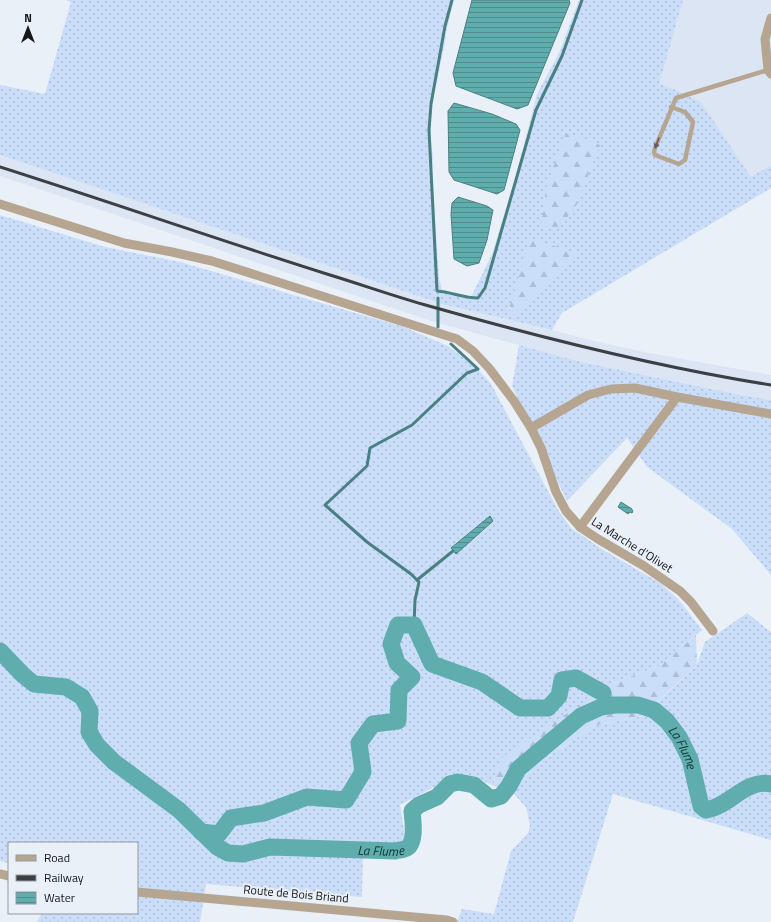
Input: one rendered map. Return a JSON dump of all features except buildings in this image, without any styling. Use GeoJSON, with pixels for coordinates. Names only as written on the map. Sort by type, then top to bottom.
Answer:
{"type":"FeatureCollection","features":[{"type":"Feature","properties":{"kind":"street"},"geometry":{"type":"LineString","coordinates":[[769,72],[765,39],[771,18]]}},
{"type":"Feature","properties":{"kind":"street","name":"La Marche d'Olivet"},"geometry":{"type":"LineString","coordinates":[[0,204],[124,243],[212,261],[457,339],[473,351],[489,368],[514,401],[531,428],[541,448],[556,492],[566,511],[580,526],[598,539],[644,566],[680,591],[691,602],[713,631]]}},
{"type":"Feature","properties":{"kind":"street"},"geometry":{"type":"LineString","coordinates":[[531,428],[588,395],[611,389],[635,388],[771,414]]}},
{"type":"Feature","properties":{"kind":"street"},"geometry":{"type":"LineString","coordinates":[[580,526],[677,397]]}},
{"type":"Feature","properties":{"kind":"street","name":"Route de Bois Briand"},"geometry":{"type":"LineString","coordinates":[[138,892],[449,921]]}},
{"type":"Feature","properties":{"kind":"lane"},"geometry":{"type":"LineString","coordinates":[[671,107],[685,112],[693,122],[685,160],[679,164],[655,155],[654,152],[671,107],[676,98],[769,72]]}},
{"type":"Feature","properties":{"kind":"shaded area"},"geometry":{"type":"Polygon","coordinates":[[[683,0],[771,0],[771,165],[751,177],[701,102],[658,84],[683,0]]]}},
{"type":"Feature","properties":{"kind":"shaded area"},"geometry":{"type":"Polygon","coordinates":[[[0,155],[442,304],[644,352],[771,375],[771,400],[740,395],[577,361],[431,321],[0,176],[0,155]]]}},
{"type":"Feature","properties":{"kind":"green space"},"geometry":{"type":"Polygon","coordinates":[[[66,0],[454,0],[446,32],[445,44],[432,105],[430,133],[433,157],[432,171],[439,278],[442,290],[470,299],[492,254],[513,187],[537,94],[559,53],[579,0],[683,0],[659,84],[701,102],[751,177],[771,165],[771,188],[562,313],[552,330],[442,304],[0,155],[0,85],[45,94],[71,2],[66,0]]]}},
{"type":"Feature","properties":{"kind":"green space"},"geometry":{"type":"Polygon","coordinates":[[[566,133],[600,145],[577,204],[560,227],[541,226],[547,184],[566,133]]]}},
{"type":"Feature","properties":{"kind":"green space"},"geometry":{"type":"Polygon","coordinates":[[[0,215],[105,247],[180,262],[404,327],[448,346],[478,369],[491,384],[558,510],[571,528],[605,551],[660,583],[678,599],[702,630],[659,666],[611,684],[495,773],[494,786],[473,776],[457,775],[400,805],[406,843],[363,844],[362,897],[206,884],[200,922],[37,922],[41,914],[138,914],[138,842],[8,842],[8,863],[0,861],[0,215]]]}},
{"type":"Feature","properties":{"kind":"green space"},"geometry":{"type":"Polygon","coordinates":[[[530,238],[576,253],[515,316],[509,309],[530,238]]]}},
{"type":"Feature","properties":{"kind":"green space"},"geometry":{"type":"Polygon","coordinates":[[[519,345],[577,361],[740,395],[771,400],[771,575],[732,529],[647,467],[627,438],[567,501],[512,386],[519,345]]]}},
{"type":"Feature","properties":{"kind":"green space"},"geometry":{"type":"Polygon","coordinates":[[[747,613],[771,632],[771,840],[613,794],[573,922],[457,922],[462,909],[494,914],[511,851],[528,833],[530,826],[526,807],[514,794],[520,781],[538,763],[597,725],[643,716],[697,665],[705,642],[747,613]]]}},
{"type":"Feature","properties":{"kind":"green space"},"geometry":{"type":"Polygon","coordinates":[[[696,635],[697,665],[642,716],[597,725],[538,763],[520,781],[514,794],[494,786],[495,773],[502,757],[611,684],[659,666],[696,635]]]}},
{"type":"Feature","properties":{"kind":"water"},"geometry":{"type":"Polygon","coordinates":[[[472,0],[569,0],[570,3],[528,105],[517,109],[456,86],[453,73],[472,0]]]}},
{"type":"Feature","properties":{"kind":"water"},"geometry":{"type":"Polygon","coordinates":[[[454,103],[492,114],[516,124],[520,130],[504,190],[497,194],[454,180],[449,172],[448,111],[454,103]]]}},
{"type":"Feature","properties":{"kind":"water"},"geometry":{"type":"Polygon","coordinates":[[[458,197],[487,206],[493,210],[487,240],[479,263],[467,266],[454,259],[451,214],[452,203],[458,197]]]}},
{"type":"Feature","properties":{"kind":"water"},"geometry":{"type":"Polygon","coordinates":[[[621,502],[632,509],[632,513],[630,512],[628,514],[618,507],[621,502]]]}},
{"type":"Feature","properties":{"kind":"water"},"geometry":{"type":"Polygon","coordinates":[[[490,516],[493,521],[456,554],[451,548],[490,516]]]}},
{"type":"Feature","properties":{"kind":"waterway"},"geometry":{"type":"LineString","coordinates":[[452,0],[445,26],[431,104],[429,130],[437,291],[478,298],[485,288],[536,110],[562,56],[582,0]]}},
{"type":"Feature","properties":{"kind":"waterway"},"geometry":{"type":"LineString","coordinates":[[438,298],[438,327]]}},
{"type":"Feature","properties":{"kind":"waterway"},"geometry":{"type":"LineString","coordinates":[[414,625],[415,600],[419,582],[411,574],[367,542],[325,505],[367,466],[370,448],[412,425],[467,373],[478,369],[451,344]]}},
{"type":"Feature","properties":{"kind":"waterway"},"geometry":{"type":"LineString","coordinates":[[417,580],[453,551]]}},
{"type":"Feature","properties":{"kind":"waterway"},"geometry":{"type":"LineString","coordinates":[[201,832],[219,834],[231,818],[264,813],[307,797],[346,800],[363,772],[359,743],[373,724],[398,721],[399,690],[412,677],[397,663],[391,644],[398,625],[414,625],[432,664],[482,682],[520,708],[548,708],[559,696],[562,680],[576,678],[603,693]]}},
{"type":"Feature","properties":{"kind":"waterway","name":"La Flume"},"geometry":{"type":"LineString","coordinates":[[0,651],[23,675],[34,684],[66,687],[82,697],[90,711],[89,732],[97,745],[114,762],[179,810],[217,847],[228,853],[243,854],[270,847],[395,851],[406,849],[410,845],[413,836],[412,811],[419,805],[437,797],[450,784],[458,782],[474,785],[491,799],[501,796],[509,786],[518,769],[581,716],[601,707],[615,705],[638,705],[654,710],[667,721],[679,737],[690,759],[701,806],[706,810],[722,804],[754,785],[762,783],[771,784]]}},
{"type":"Feature","properties":{"kind":"railway"},"geometry":{"type":"LineString","coordinates":[[0,167],[288,262],[429,306],[642,361],[771,385]]}}]}
